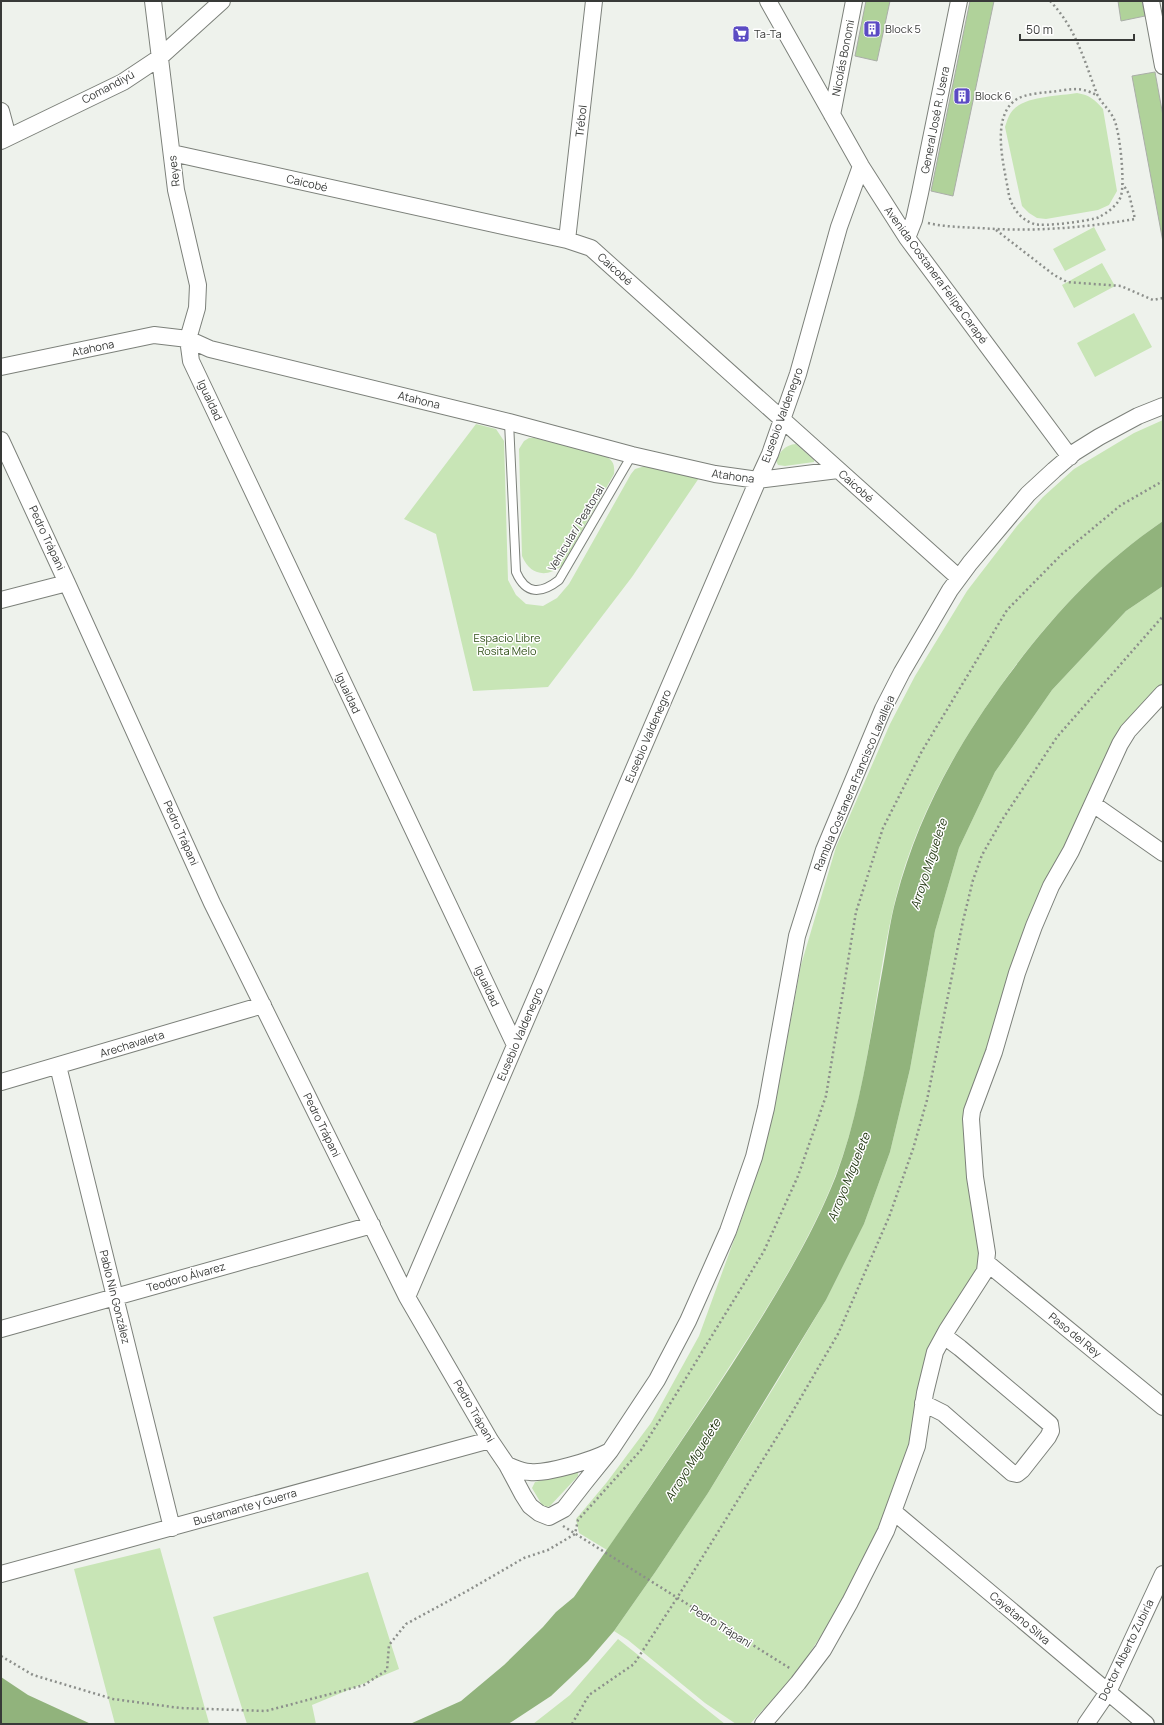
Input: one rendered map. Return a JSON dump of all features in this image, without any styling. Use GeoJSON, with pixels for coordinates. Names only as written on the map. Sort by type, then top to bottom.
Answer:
{"type":"FeatureCollection","features":[{"type":"Feature","properties":{"kind":"street","name":"Reyes"},"geometry":{"type":"LineString","coordinates":[[153,1],[176,190],[198,285],[197,308],[188,339]]}},
{"type":"Feature","properties":{"kind":"street","name":"Comandiyú"},"geometry":{"type":"LineString","coordinates":[[4,139],[123,82],[159,58],[222,1]]}},
{"type":"Feature","properties":{"kind":"street","name":"Trébol"},"geometry":{"type":"LineString","coordinates":[[567,240],[594,1]]}},
{"type":"Feature","properties":{"kind":"street","name":"Avenida Costanera Felipe Carapé"},"geometry":{"type":"LineString","coordinates":[[768,1],[861,166],[907,238],[1070,457]]}},
{"type":"Feature","properties":{"kind":"street","name":"Nicolás Bonomi"},"geometry":{"type":"LineString","coordinates":[[832,115],[854,1]]}},
{"type":"Feature","properties":{"kind":"street","name":"General José R. Usera"},"geometry":{"type":"LineString","coordinates":[[907,238],[914,220],[959,1]]}},
{"type":"Feature","properties":{"kind":"street"},"geometry":{"type":"LineString","coordinates":[[1151,1],[1163,66]]}},
{"type":"Feature","properties":{"kind":"street"},"geometry":{"type":"LineString","coordinates":[[1,111],[4,139]]}},
{"type":"Feature","properties":{"kind":"street","name":"Caicobé"},"geometry":{"type":"LineString","coordinates":[[172,153],[567,240],[591,248],[959,578]]}},
{"type":"Feature","properties":{"kind":"street","name":"Eusebio Valdenegro"},"geometry":{"type":"LineString","coordinates":[[407,1296],[770,454],[798,374],[839,227],[861,166]]}},
{"type":"Feature","properties":{"kind":"street","name":"Atahona"},"geometry":{"type":"LineString","coordinates":[[1,367],[154,335],[188,339],[210,349],[509,422],[632,455],[715,474],[758,480],[838,470]]}},
{"type":"Feature","properties":{"kind":"street","name":"Igualdad"},"geometry":{"type":"LineString","coordinates":[[188,339],[191,361],[515,1045]]}},
{"type":"Feature","properties":{"kind":"street","name":"Rambla Costanera Francisco Lavalleja"},"geometry":{"type":"LineString","coordinates":[[549,1517],[564,1509],[610,1451],[657,1380],[688,1321],[728,1231],[760,1135],[796,936],[824,850],[883,709],[902,672],[950,590],[1028,494],[1070,457],[1099,437],[1138,416],[1163,406]]}},
{"type":"Feature","properties":{"kind":"street","name":"Pedro Trápani"},"geometry":{"type":"LineString","coordinates":[[1,440],[212,904],[407,1296],[490,1440],[507,1464],[530,1506],[539,1513],[549,1517]]}},
{"type":"Feature","properties":{"kind":"street"},"geometry":{"type":"LineString","coordinates":[[1,600],[67,583]]}},
{"type":"Feature","properties":{"kind":"street"},"geometry":{"type":"LineString","coordinates":[[763,1724],[802,1677],[836,1629],[886,1531],[894,1512],[917,1446],[923,1403],[935,1352],[985,1271],[987,1263],[987,1253],[975,1177],[971,1127],[972,1111],[994,1052],[1017,973],[1034,926],[1051,886],[1093,804],[1110,763],[1128,731],[1163,693]]}},
{"type":"Feature","properties":{"kind":"street"},"geometry":{"type":"LineString","coordinates":[[1093,804],[1163,853]]}},
{"type":"Feature","properties":{"kind":"street","name":"Arechavaleta"},"geometry":{"type":"LineString","coordinates":[[1,1082],[263,1005]]}},
{"type":"Feature","properties":{"kind":"street","name":"Pablo Nin González"},"geometry":{"type":"LineString","coordinates":[[58,1066],[172,1528]]}},
{"type":"Feature","properties":{"kind":"street","name":"Teodoro Álvarez"},"geometry":{"type":"LineString","coordinates":[[1,1328],[372,1225]]}},
{"type":"Feature","properties":{"kind":"street","name":"Paso del Rey"},"geometry":{"type":"LineString","coordinates":[[987,1263],[1163,1407]]}},
{"type":"Feature","properties":{"kind":"street"},"geometry":{"type":"LineString","coordinates":[[923,1403],[943,1413],[1012,1473],[1017,1474],[1022,1470],[1051,1431],[1050,1424],[944,1336]]}},
{"type":"Feature","properties":{"kind":"street","name":"Bustamante y Guerra"},"geometry":{"type":"LineString","coordinates":[[1,1574],[490,1440]]}},
{"type":"Feature","properties":{"kind":"street"},"geometry":{"type":"LineString","coordinates":[[507,1464],[519,1470],[532,1473],[599,1457],[610,1451]]}},
{"type":"Feature","properties":{"kind":"street","name":"Cayetano Silva"},"geometry":{"type":"LineString","coordinates":[[894,1512],[1146,1724]]}},
{"type":"Feature","properties":{"kind":"street","name":"Doctor Alberto Zubiría"},"geometry":{"type":"LineString","coordinates":[[1086,1724],[1108,1692],[1163,1574]]}},
{"type":"Feature","properties":{"kind":"lane","name":"Vehicular/ Peatonal"},"geometry":{"type":"LineString","coordinates":[[509,422],[516,572],[520,581],[527,588],[543,590],[559,580],[632,455]]}},
{"type":"Feature","properties":{"kind":"path"},"geometry":{"type":"LineString","coordinates":[[1050,1],[1061,13],[1078,42],[1098,96],[1115,120],[1120,149],[1122,183],[1120,197],[1112,208],[1099,218],[1044,225],[1035,224],[1024,219],[1015,210],[1009,198],[1000,140],[1004,114],[1017,99],[1034,94],[1081,88],[1098,96]]}},
{"type":"Feature","properties":{"kind":"path"},"geometry":{"type":"LineString","coordinates":[[914,220],[942,226],[996,229],[1055,229],[1099,226],[1135,219],[1129,194],[1122,183]]}},
{"type":"Feature","properties":{"kind":"path"},"geometry":{"type":"LineString","coordinates":[[996,229],[1054,275],[1068,282],[1121,286],[1153,300],[1163,298]]}},
{"type":"Feature","properties":{"kind":"path"},"geometry":{"type":"LineString","coordinates":[[1,1656],[33,1675],[113,1699],[180,1708],[266,1712],[364,1685],[387,1670],[389,1645],[406,1624],[524,1558],[548,1550],[574,1534],[578,1520],[641,1450],[710,1342],[764,1250],[798,1176],[826,1096],[856,912],[883,828],[922,751],[1007,610],[1062,554],[1121,505],[1163,481]]}},
{"type":"Feature","properties":{"kind":"path"},"geometry":{"type":"LineString","coordinates":[[572,1724],[588,1695],[634,1664],[677,1598],[790,1416],[838,1334],[889,1217],[913,1149],[927,1100],[962,921],[973,880],[982,855],[1002,820],[1057,737],[1163,616]]}},
{"type":"Feature","properties":{"kind":"path","name":"Pedro Trápani"},"geometry":{"type":"LineString","coordinates":[[549,1517],[581,1539],[802,1677]]}},
{"type":"Feature","properties":{"kind":"green space"},"geometry":{"type":"Polygon","coordinates":[[[1077,93],[1092,98],[1103,109],[1117,191],[1109,205],[1098,210],[1046,219],[1037,218],[1022,206],[1005,127],[1008,118],[1018,105],[1043,97],[1077,93]]]}},
{"type":"Feature","properties":{"kind":"green space"},"geometry":{"type":"Polygon","coordinates":[[[1094,227],[1106,250],[1065,271],[1053,249],[1094,227]]]}},
{"type":"Feature","properties":{"kind":"green space"},"geometry":{"type":"Polygon","coordinates":[[[1102,263],[1115,286],[1074,308],[1062,285],[1102,263]]]}},
{"type":"Feature","properties":{"kind":"green space"},"geometry":{"type":"Polygon","coordinates":[[[1134,313],[1152,347],[1095,377],[1077,343],[1134,313]]]}},
{"type":"Feature","properties":{"kind":"green space"},"geometry":{"type":"Polygon","coordinates":[[[1163,420],[1163,521],[1118,555],[1059,612],[1007,677],[971,729],[955,756],[926,812],[914,841],[895,901],[881,970],[864,1075],[856,1110],[847,1144],[825,1200],[803,1246],[764,1312],[673,1453],[607,1550],[579,1533],[576,1519],[607,1482],[651,1423],[699,1336],[742,1218],[764,1150],[780,1078],[801,965],[836,847],[890,724],[915,676],[967,591],[1017,526],[1043,497],[1074,469],[1134,433],[1163,420]]]}},
{"type":"Feature","properties":{"kind":"green space","name":"Espacio Libre Rosita Melo"},"geometry":{"type":"Polygon","coordinates":[[[476,424],[496,429],[504,441],[508,580],[516,595],[526,604],[543,606],[557,598],[569,584],[635,469],[645,466],[699,478],[632,577],[548,687],[473,691],[436,534],[404,519],[476,424]]]}},
{"type":"Feature","properties":{"kind":"green space"},"geometry":{"type":"Polygon","coordinates":[[[529,438],[535,438],[605,456],[612,461],[614,468],[614,474],[562,566],[556,570],[544,573],[534,571],[525,562],[522,556],[519,449],[524,441],[529,438]]]}},
{"type":"Feature","properties":{"kind":"green space"},"geometry":{"type":"Polygon","coordinates":[[[796,444],[814,460],[814,462],[785,466],[778,465],[776,461],[781,451],[786,447],[796,444]]]}},
{"type":"Feature","properties":{"kind":"green space"},"geometry":{"type":"Polygon","coordinates":[[[1163,586],[1163,683],[1116,738],[1100,767],[968,1111],[980,1263],[975,1276],[936,1339],[910,1442],[889,1506],[865,1560],[837,1611],[793,1677],[750,1724],[736,1724],[705,1703],[628,1640],[614,1631],[708,1493],[777,1382],[826,1300],[864,1224],[890,1152],[910,1069],[935,931],[959,848],[995,772],[1052,690],[1126,611],[1163,586]]]}},
{"type":"Feature","properties":{"kind":"green space"},"geometry":{"type":"Polygon","coordinates":[[[578,1472],[578,1476],[550,1506],[547,1507],[542,1505],[532,1488],[535,1482],[578,1472]]]}},
{"type":"Feature","properties":{"kind":"green space"},"geometry":{"type":"Polygon","coordinates":[[[160,1548],[209,1723],[221,1724],[115,1724],[74,1569],[160,1548]]]}},
{"type":"Feature","properties":{"kind":"green space"},"geometry":{"type":"Polygon","coordinates":[[[368,1572],[399,1669],[312,1705],[316,1724],[247,1724],[213,1617],[368,1572]]]}},
{"type":"Feature","properties":{"kind":"green space"},"geometry":{"type":"Polygon","coordinates":[[[618,1639],[725,1724],[533,1724],[570,1695],[618,1639]]]}},
{"type":"Feature","properties":{"kind":"water","name":"Arroyo Miguelete"},"geometry":{"type":"Polygon","coordinates":[[[1163,521],[1163,586],[1126,611],[1052,690],[995,772],[959,848],[935,931],[910,1069],[890,1152],[864,1224],[826,1300],[708,1493],[614,1631],[588,1661],[551,1696],[508,1724],[410,1724],[461,1701],[504,1665],[543,1627],[556,1612],[574,1597],[714,1393],[789,1272],[826,1201],[836,1176],[845,1151],[858,1099],[869,1046],[890,924],[896,899],[916,838],[941,782],[972,728],[989,702],[1042,632],[1060,611],[1098,573],[1163,521]]]}},
{"type":"Feature","properties":{"kind":"water"},"geometry":{"type":"Polygon","coordinates":[[[1,1677],[28,1695],[91,1724],[1,1724],[1,1677]]]}},
{"type":"Feature","properties":{"kind":"building","name":"Block 5"},"geometry":{"type":"Polygon","coordinates":[[[866,1],[890,1],[877,61],[855,56],[866,1]]]}},
{"type":"Feature","properties":{"kind":"building","name":"Block 6"},"geometry":{"type":"Polygon","coordinates":[[[970,1],[994,1],[953,196],[931,191],[970,1]]]}},
{"type":"Feature","properties":{"kind":"building"},"geometry":{"type":"Polygon","coordinates":[[[1118,1],[1142,1],[1145,16],[1121,21],[1118,1]]]}},
{"type":"Feature","properties":{"kind":"building"},"geometry":{"type":"Polygon","coordinates":[[[1155,72],[1163,116],[1163,242],[1132,76],[1155,72]]]}},
{"type":"Feature","properties":{"kind":"place","name":"Block 5"},"geometry":{"type":"Point","coordinates":[872,29]}},
{"type":"Feature","properties":{"kind":"place","name":"Ta-Ta"},"geometry":{"type":"Point","coordinates":[741,34]}},
{"type":"Feature","properties":{"kind":"place","name":"Block 6"},"geometry":{"type":"Point","coordinates":[962,96]}}]}
